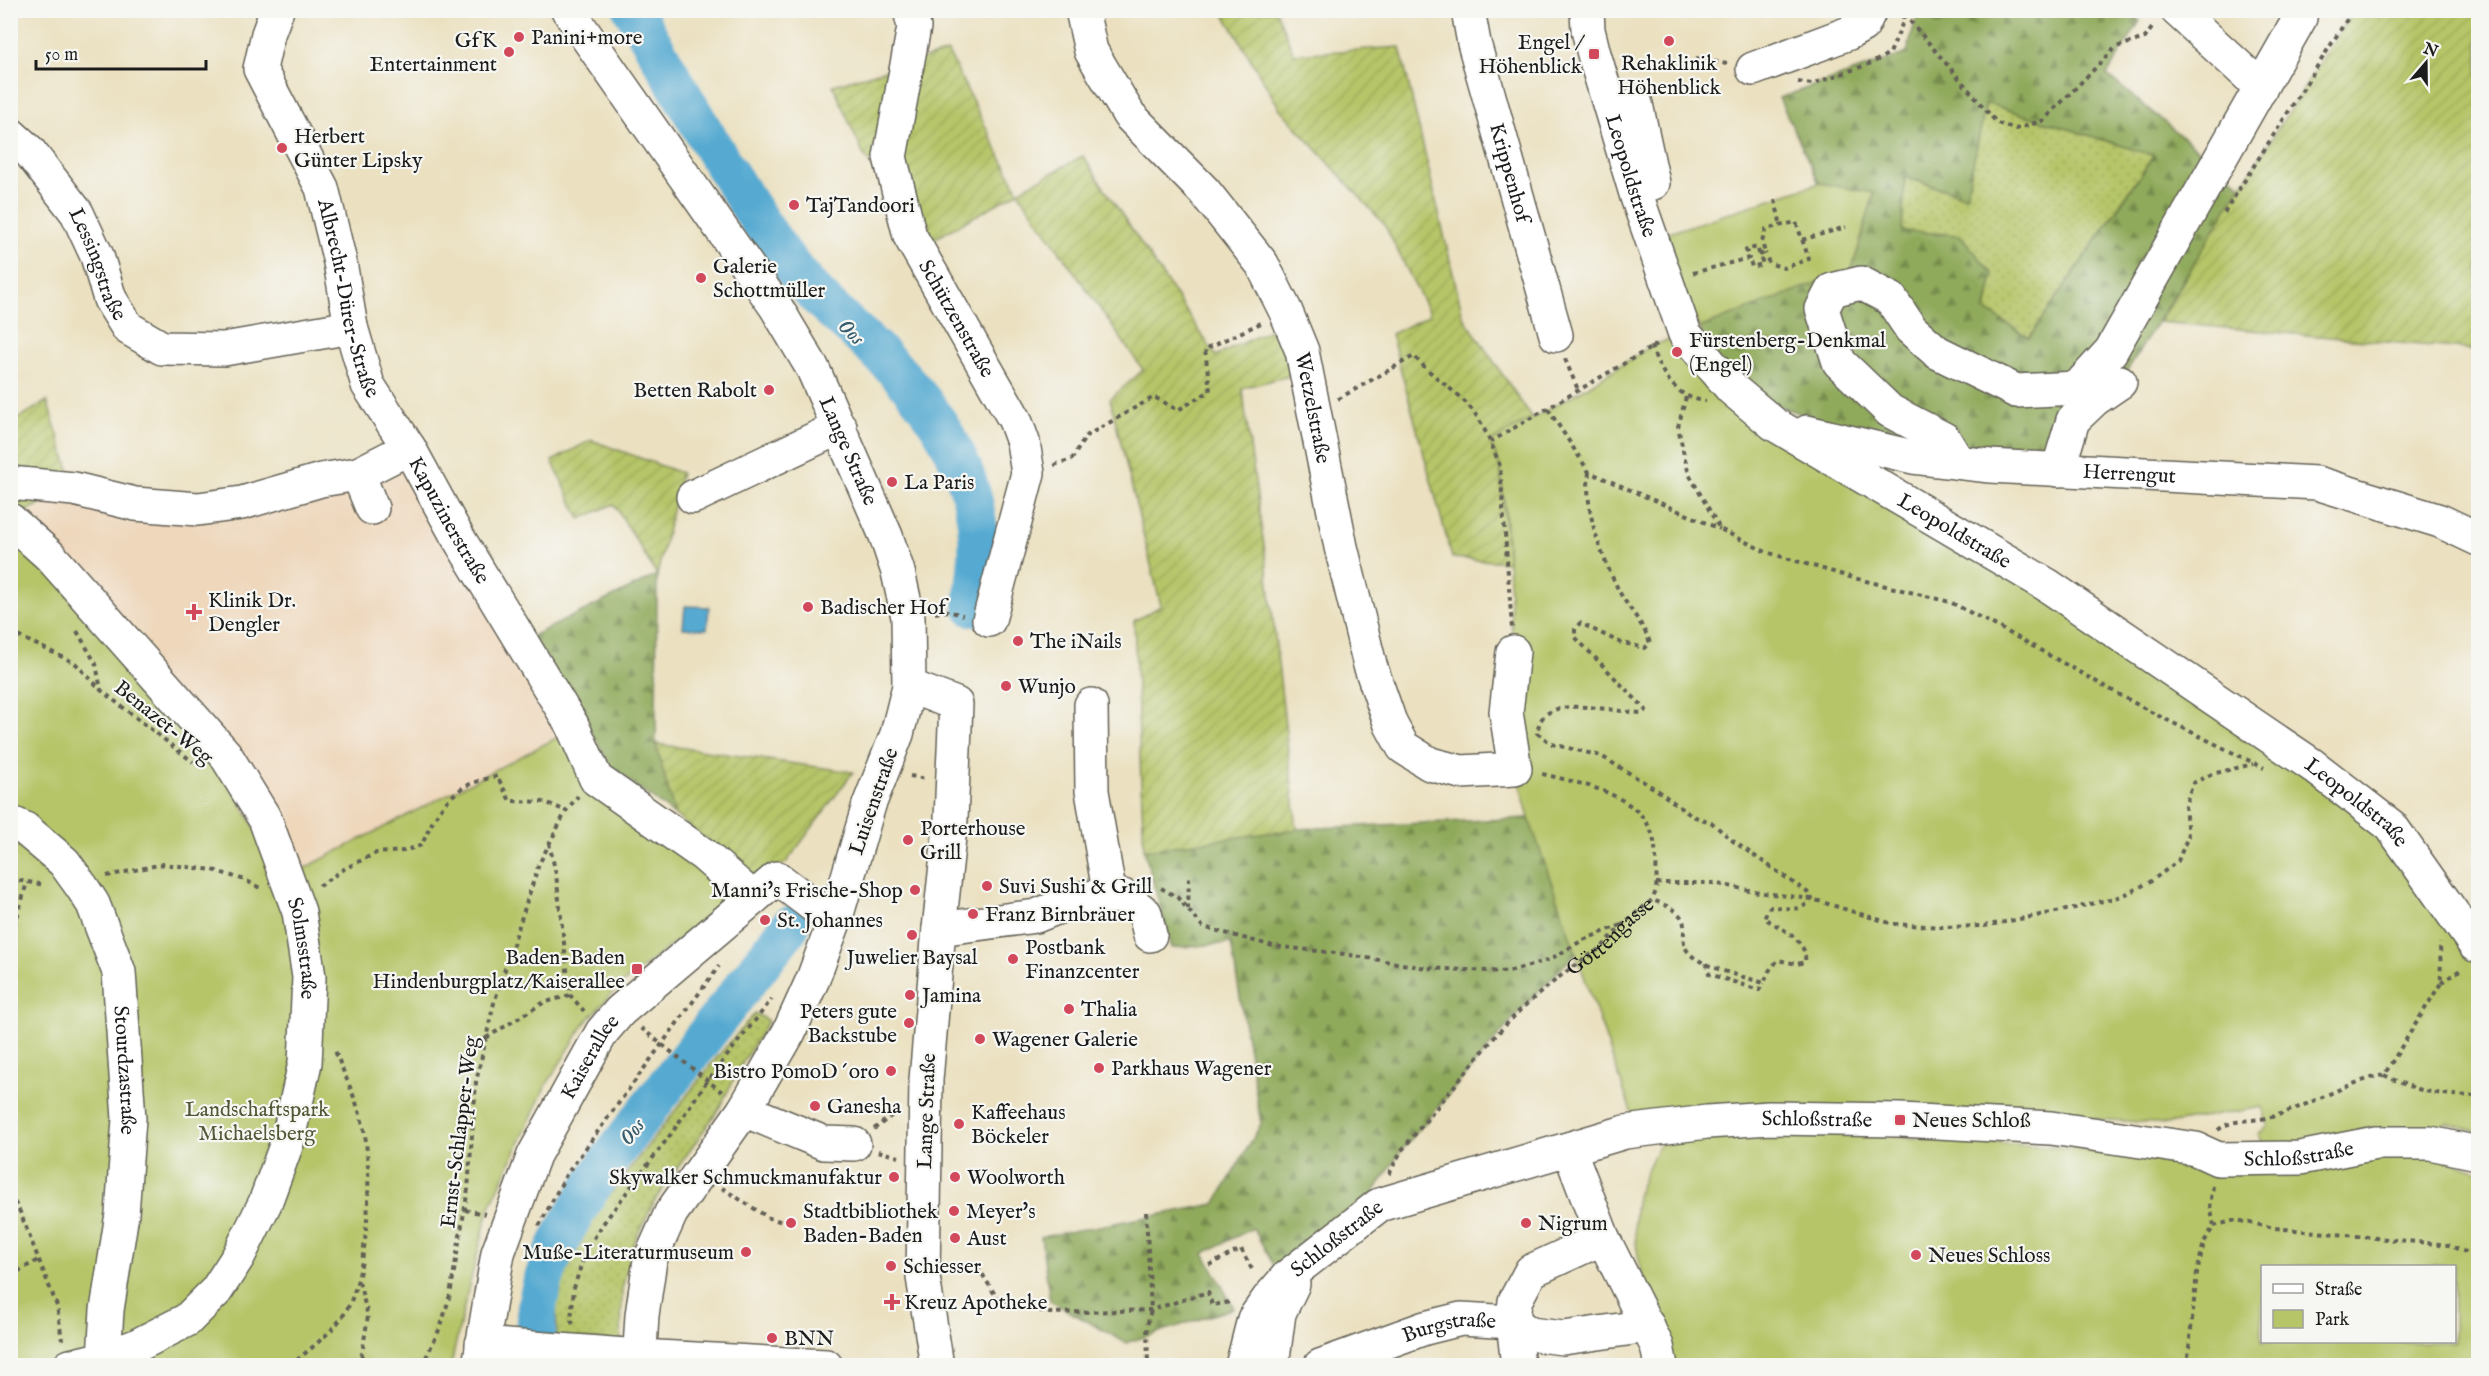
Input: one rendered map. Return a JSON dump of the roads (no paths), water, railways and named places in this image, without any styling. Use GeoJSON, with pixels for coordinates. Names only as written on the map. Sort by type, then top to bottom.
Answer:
{"type":"FeatureCollection","features":[{"type":"Feature","properties":{"kind":"street","name":"Albrecht-Dürer-Straße"},"geometry":{"type":"LineString","coordinates":[[277,10],[268,34],[261,69],[322,188],[340,262],[351,327],[368,385],[409,448]]}},
{"type":"Feature","properties":{"kind":"street","name":"Schützenstraße"},"geometry":{"type":"LineString","coordinates":[[910,10],[914,27],[890,157],[910,236],[1015,420],[1023,442],[1028,473],[989,620]]}},
{"type":"Feature","properties":{"kind":"street","name":"Wetzelstraße"},"geometry":{"type":"LineString","coordinates":[[1082,10],[1091,51],[1130,115],[1204,191],[1262,264],[1286,312],[1302,351],[1341,547],[1370,665],[1391,725],[1403,747],[1430,764],[1461,772],[1515,769],[1506,712],[1513,652]]}},
{"type":"Feature","properties":{"kind":"street","name":"Krippenhof"},"geometry":{"type":"LineString","coordinates":[[1468,10],[1474,43],[1556,335]]}},
{"type":"Feature","properties":{"kind":"street","name":"Leopoldstraße"},"geometry":{"type":"LineString","coordinates":[[1587,10],[1588,30],[1594,54],[1637,197],[1685,334],[1732,389],[1774,424],[2048,585],[2312,765],[2391,826],[2475,945],[2474,954]]}},
{"type":"Feature","properties":{"kind":"street"},"geometry":{"type":"LineString","coordinates":[[1753,69],[1849,33],[1863,25],[1870,10]]}},
{"type":"Feature","properties":{"kind":"street"},"geometry":{"type":"LineString","coordinates":[[1958,462],[1944,439],[1890,411],[1839,362],[1822,309],[1832,290],[1861,283],[1891,299],[1911,329],[1937,352],[2016,391],[2077,388],[2111,351],[2300,18],[2296,10]]}},
{"type":"Feature","properties":{"kind":"street","name":"Lange Straße"},"geometry":{"type":"LineString","coordinates":[[570,11],[776,307],[813,369],[886,536],[898,572],[908,617],[909,686],[956,704],[951,819],[926,1080],[923,1277],[937,1365]]}},
{"type":"Feature","properties":{"kind":"street"},"geometry":{"type":"LineString","coordinates":[[2168,15],[2250,77],[2260,90]]}},
{"type":"Feature","properties":{"kind":"street"},"geometry":{"type":"LineString","coordinates":[[1636,104],[1654,184],[1637,197]]}},
{"type":"Feature","properties":{"kind":"street","name":"Lessingstraße"},"geometry":{"type":"LineString","coordinates":[[10,134],[29,151],[77,213],[97,256],[110,299],[128,328],[162,348],[224,349],[351,327]]}},
{"type":"Feature","properties":{"kind":"street"},"geometry":{"type":"LineString","coordinates":[[2058,470],[2073,420],[2095,399],[2120,382]]}},
{"type":"Feature","properties":{"kind":"street","name":"Herrengut"},"geometry":{"type":"LineString","coordinates":[[1774,424],[1913,457],[1958,462],[2058,470],[2317,483],[2440,521],[2478,539]]}},
{"type":"Feature","properties":{"kind":"street"},"geometry":{"type":"LineString","coordinates":[[693,497],[840,427]]}},
{"type":"Feature","properties":{"kind":"street","name":"Kapuzinerstraße"},"geometry":{"type":"LineString","coordinates":[[10,483],[74,489],[135,504],[198,509],[242,503],[321,480],[358,474],[409,448],[452,537],[572,725],[596,778],[704,855],[753,898]]}},
{"type":"Feature","properties":{"kind":"street"},"geometry":{"type":"LineString","coordinates":[[358,474],[372,508]]}},
{"type":"Feature","properties":{"kind":"street","name":"Solmsstraße"},"geometry":{"type":"LineString","coordinates":[[10,520],[50,556],[225,754],[265,819],[299,912],[309,976],[305,1063],[287,1143],[265,1203],[238,1257],[216,1291],[187,1320],[136,1346],[104,1358],[66,1356]]}},
{"type":"Feature","properties":{"kind":"street","name":"Luisenstraße"},"geometry":{"type":"LineString","coordinates":[[639,1360],[650,1260],[671,1213],[744,1110],[789,1032],[813,979],[837,914],[868,805],[897,734],[909,686]]}},
{"type":"Feature","properties":{"kind":"street"},"geometry":{"type":"LineString","coordinates":[[1090,705],[1092,791],[1110,897]]}},
{"type":"Feature","properties":{"kind":"street","name":"Stourdzastraße"},"geometry":{"type":"LineString","coordinates":[[10,822],[25,829],[64,862],[70,870],[93,904],[119,972],[129,1119],[122,1214],[106,1310],[104,1358]]}},
{"type":"Feature","properties":{"kind":"street","name":"Kaiserallee"},"geometry":{"type":"LineString","coordinates":[[480,1355],[498,1253],[534,1155],[611,1021],[777,878],[814,906],[837,914]]}},
{"type":"Feature","properties":{"kind":"street"},"geometry":{"type":"LineString","coordinates":[[939,929],[1036,916],[1081,898],[1123,896],[1145,913],[1150,935]]}},
{"type":"Feature","properties":{"kind":"street"},"geometry":{"type":"LineString","coordinates":[[744,1110],[824,1143],[854,1144]]}},
{"type":"Feature","properties":{"kind":"street","name":"Schloßstraße"},"geometry":{"type":"LineString","coordinates":[[1242,1365],[1254,1319],[1269,1298],[1288,1276],[1379,1204],[1625,1132],[1707,1122],[1770,1118],[1900,1120],[2051,1128],[2196,1149],[2218,1159],[2300,1158],[2376,1143],[2430,1143],[2478,1153]]}},
{"type":"Feature","properties":{"kind":"street"},"geometry":{"type":"LineString","coordinates":[[1569,1149],[1603,1238],[1658,1346],[1661,1365]]}},
{"type":"Feature","properties":{"kind":"street","name":"Burgstraße"},"geometry":{"type":"LineString","coordinates":[[1518,1365],[1513,1322],[1515,1301],[1531,1271],[1603,1238]]}},
{"type":"Feature","properties":{"kind":"street"},"geometry":{"type":"LineString","coordinates":[[1272,1365],[1279,1313],[1301,1266]]}},
{"type":"Feature","properties":{"kind":"street","name":"Burgstraße"},"geometry":{"type":"LineString","coordinates":[[1320,1365],[1379,1355],[1461,1319],[1513,1322],[1530,1334],[1563,1338],[1648,1326]]}},
{"type":"Feature","properties":{"kind":"street"},"geometry":{"type":"LineString","coordinates":[[480,1355],[515,1345],[588,1351],[639,1360],[826,1365]]}},
{"type":"Feature","properties":{"kind":"water"},"geometry":{"type":"Polygon","coordinates":[[[685,606],[709,607],[707,629],[683,628],[685,606]]]}},
{"type":"Feature","properties":{"kind":"waterway","name":"Oos"},"geometry":{"type":"LineString","coordinates":[[633,10],[728,172],[791,266],[801,279],[902,377],[934,417],[947,438],[968,484],[978,534],[973,607]]}},
{"type":"Feature","properties":{"kind":"waterway","name":"Oos"},"geometry":{"type":"LineString","coordinates":[[536,1366],[537,1304],[544,1278],[559,1243],[587,1193],[608,1161],[790,926]]}},
{"type":"Feature","properties":{"kind":"place","name":"Panini+more"},"geometry":{"type":"Point","coordinates":[519,37]}},
{"type":"Feature","properties":{"kind":"place","name":"Rehaklinik Höhenblick"},"geometry":{"type":"Point","coordinates":[1669,41]}},
{"type":"Feature","properties":{"kind":"place","name":"GfK Entertainment"},"geometry":{"type":"Point","coordinates":[509,52]}},
{"type":"Feature","properties":{"kind":"place","name":"Engel / Höhenblick"},"geometry":{"type":"Point","coordinates":[1594,54]}},
{"type":"Feature","properties":{"kind":"place","name":"Herbert Günter Lipsky"},"geometry":{"type":"Point","coordinates":[282,148]}},
{"type":"Feature","properties":{"kind":"place","name":"TajTandoori"},"geometry":{"type":"Point","coordinates":[794,205]}},
{"type":"Feature","properties":{"kind":"place","name":"Galerie Schottmüller"},"geometry":{"type":"Point","coordinates":[701,278]}},
{"type":"Feature","properties":{"kind":"place","name":"Fürstenberg-Denkmal (Engel)"},"geometry":{"type":"Point","coordinates":[1677,352]}},
{"type":"Feature","properties":{"kind":"place","name":"Betten Rabolt"},"geometry":{"type":"Point","coordinates":[769,390]}},
{"type":"Feature","properties":{"kind":"place","name":"La Paris"},"geometry":{"type":"Point","coordinates":[892,482]}},
{"type":"Feature","properties":{"kind":"place","name":"Badischer Hof"},"geometry":{"type":"Point","coordinates":[808,607]}},
{"type":"Feature","properties":{"kind":"place","name":"Klinik Dr. Dengler"},"geometry":{"type":"Point","coordinates":[194,612]}},
{"type":"Feature","properties":{"kind":"place","name":"The iNails"},"geometry":{"type":"Point","coordinates":[1018,641]}},
{"type":"Feature","properties":{"kind":"place","name":"Wunjo"},"geometry":{"type":"Point","coordinates":[1006,686]}},
{"type":"Feature","properties":{"kind":"place","name":"Porterhouse Grill"},"geometry":{"type":"Point","coordinates":[908,840]}},
{"type":"Feature","properties":{"kind":"place","name":"Suvi Sushi & Grill"},"geometry":{"type":"Point","coordinates":[987,886]}},
{"type":"Feature","properties":{"kind":"place","name":"Manni's Frische-Shop"},"geometry":{"type":"Point","coordinates":[915,890]}},
{"type":"Feature","properties":{"kind":"place","name":"Franz Birnbräuer"},"geometry":{"type":"Point","coordinates":[973,914]}},
{"type":"Feature","properties":{"kind":"place","name":"St. Johannes"},"geometry":{"type":"Point","coordinates":[765,920]}},
{"type":"Feature","properties":{"kind":"place","name":"Juwelier Baysal"},"geometry":{"type":"Point","coordinates":[912,935]}},
{"type":"Feature","properties":{"kind":"place","name":"Postbank Finanzcenter"},"geometry":{"type":"Point","coordinates":[1013,959]}},
{"type":"Feature","properties":{"kind":"place","name":"Baden-Baden Hindenburgplatz/Kaiserallee"},"geometry":{"type":"Point","coordinates":[637,969]}},
{"type":"Feature","properties":{"kind":"place","name":"Jamina"},"geometry":{"type":"Point","coordinates":[910,995]}},
{"type":"Feature","properties":{"kind":"place","name":"Thalia"},"geometry":{"type":"Point","coordinates":[1069,1009]}},
{"type":"Feature","properties":{"kind":"place","name":"Peters gute Backstube"},"geometry":{"type":"Point","coordinates":[909,1023]}},
{"type":"Feature","properties":{"kind":"place","name":"Wagener Galerie"},"geometry":{"type":"Point","coordinates":[980,1039]}},
{"type":"Feature","properties":{"kind":"place","name":"Parkhaus Wagener"},"geometry":{"type":"Point","coordinates":[1099,1068]}},
{"type":"Feature","properties":{"kind":"place","name":"Bistro PomoD´oro"},"geometry":{"type":"Point","coordinates":[891,1071]}},
{"type":"Feature","properties":{"kind":"place","name":"Ganesha"},"geometry":{"type":"Point","coordinates":[815,1106]}},
{"type":"Feature","properties":{"kind":"place","name":"Neues Schloß"},"geometry":{"type":"Point","coordinates":[1900,1120]}},
{"type":"Feature","properties":{"kind":"place","name":"Kaffeehaus Böckeler"},"geometry":{"type":"Point","coordinates":[959,1124]}},
{"type":"Feature","properties":{"kind":"place","name":"Skywalker Schmuckmanufaktur"},"geometry":{"type":"Point","coordinates":[894,1177]}},
{"type":"Feature","properties":{"kind":"place","name":"Woolworth"},"geometry":{"type":"Point","coordinates":[955,1177]}},
{"type":"Feature","properties":{"kind":"place","name":"Meyer's"},"geometry":{"type":"Point","coordinates":[954,1211]}},
{"type":"Feature","properties":{"kind":"place","name":"Stadtbibliothek Baden-Baden"},"geometry":{"type":"Point","coordinates":[791,1223]}},
{"type":"Feature","properties":{"kind":"place","name":"Nigrum"},"geometry":{"type":"Point","coordinates":[1526,1223]}},
{"type":"Feature","properties":{"kind":"place","name":"Aust"},"geometry":{"type":"Point","coordinates":[955,1238]}},
{"type":"Feature","properties":{"kind":"place","name":"Muße-Literaturmuseum"},"geometry":{"type":"Point","coordinates":[746,1252]}},
{"type":"Feature","properties":{"kind":"place","name":"Neues Schloss"},"geometry":{"type":"Point","coordinates":[1916,1255]}},
{"type":"Feature","properties":{"kind":"place","name":"Schiesser"},"geometry":{"type":"Point","coordinates":[891,1266]}},
{"type":"Feature","properties":{"kind":"place","name":"Kreuz Apotheke"},"geometry":{"type":"Point","coordinates":[892,1302]}},
{"type":"Feature","properties":{"kind":"place","name":"BNN"},"geometry":{"type":"Point","coordinates":[772,1338]}},
{"type":"Feature","properties":{"kind":"park label","name":"Landschaftspark Michaelsberg"},"geometry":{"type":"Point","coordinates":[257,1121]}}]}
